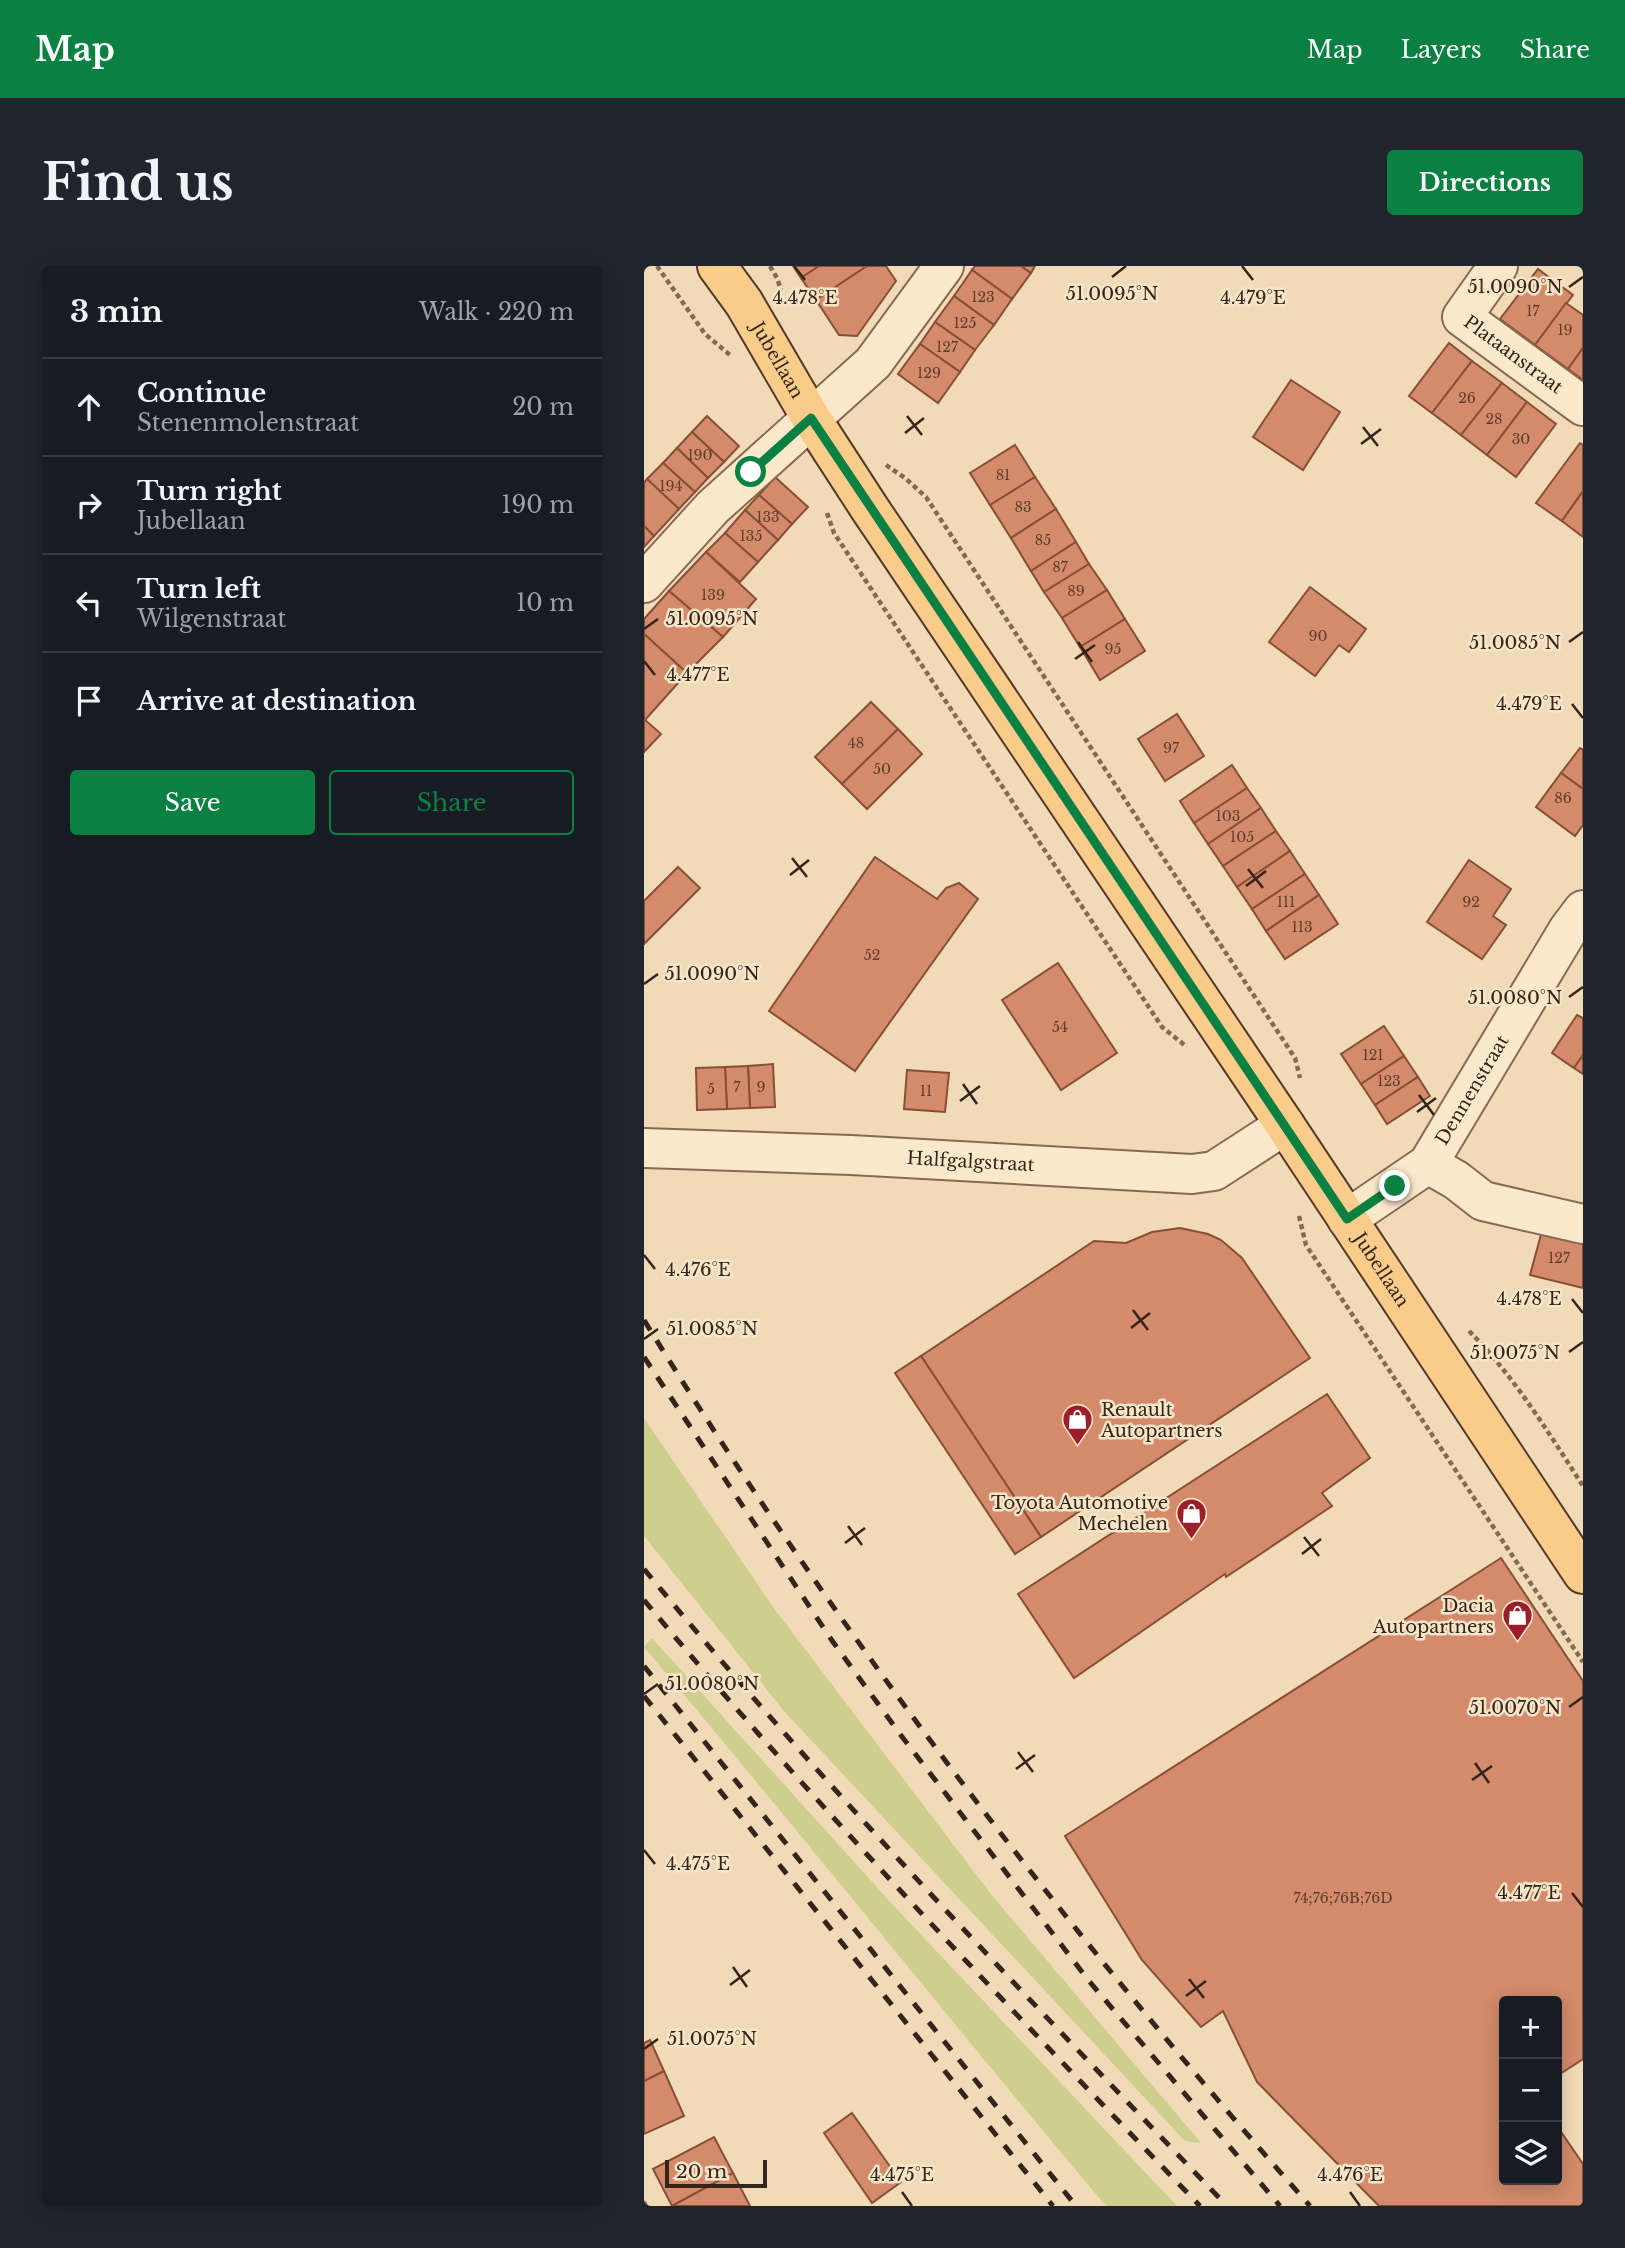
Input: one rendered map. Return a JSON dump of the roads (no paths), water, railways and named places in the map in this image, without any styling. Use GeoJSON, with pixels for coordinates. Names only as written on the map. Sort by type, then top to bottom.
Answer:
{"type":"FeatureCollection","features":[{"type":"Feature","properties":{"kind":"main road","name":"Jubellaan"},"geometry":{"type":"LineString","coordinates":[[717,266],[744,303],[811,418],[1583,1574]]}},
{"type":"Feature","properties":{"kind":"street"},"geometry":{"type":"LineString","coordinates":[[644,583],[713,507],[873,363],[944,266]]}},
{"type":"Feature","properties":{"kind":"street","name":"Plataanstraat"},"geometry":{"type":"LineString","coordinates":[[1498,266],[1462,317],[1583,406]]}},
{"type":"Feature","properties":{"kind":"street","name":"Dennenstraat"},"geometry":{"type":"LineString","coordinates":[[1428,1164],[1568,930],[1583,910]]}},
{"type":"Feature","properties":{"kind":"street","name":"Halfgalgstraat"},"geometry":{"type":"LineString","coordinates":[[644,1148],[851,1155],[1192,1174],[1214,1171],[1285,1125]]}},
{"type":"Feature","properties":{"kind":"street"},"geometry":{"type":"LineString","coordinates":[[1347,1219],[1428,1164],[1456,1180],[1483,1201],[1583,1224]]}},
{"type":"Feature","properties":{"kind":"railway"},"geometry":{"type":"LineString","coordinates":[[644,1320],[795,1552],[958,1777],[1130,1995],[1310,2206]]}},
{"type":"Feature","properties":{"kind":"railway"},"geometry":{"type":"LineString","coordinates":[[644,1357],[833,1642],[900,1734],[1089,1981],[1280,2206]]}},
{"type":"Feature","properties":{"kind":"railway"},"geometry":{"type":"LineString","coordinates":[[644,1569],[713,1652],[856,1813],[1003,1972],[1227,2206]]}},
{"type":"Feature","properties":{"kind":"railway"},"geometry":{"type":"LineString","coordinates":[[644,1600],[847,1832],[1200,2206]]}},
{"type":"Feature","properties":{"kind":"railway"},"geometry":{"type":"LineString","coordinates":[[644,1666],[1076,2206]]}},
{"type":"Feature","properties":{"kind":"railway"},"geometry":{"type":"LineString","coordinates":[[644,1696],[1053,2206]]}},
{"type":"Feature","properties":{"kind":"place","name":"Renault Autopartners"},"geometry":{"type":"Point","coordinates":[1078,1447]}},
{"type":"Feature","properties":{"kind":"place","name":"Toyota Automotive Mechelen"},"geometry":{"type":"Point","coordinates":[1191,1540]}},
{"type":"Feature","properties":{"kind":"place","name":"Dacia Autopartners"},"geometry":{"type":"Point","coordinates":[1517,1643]}}]}
